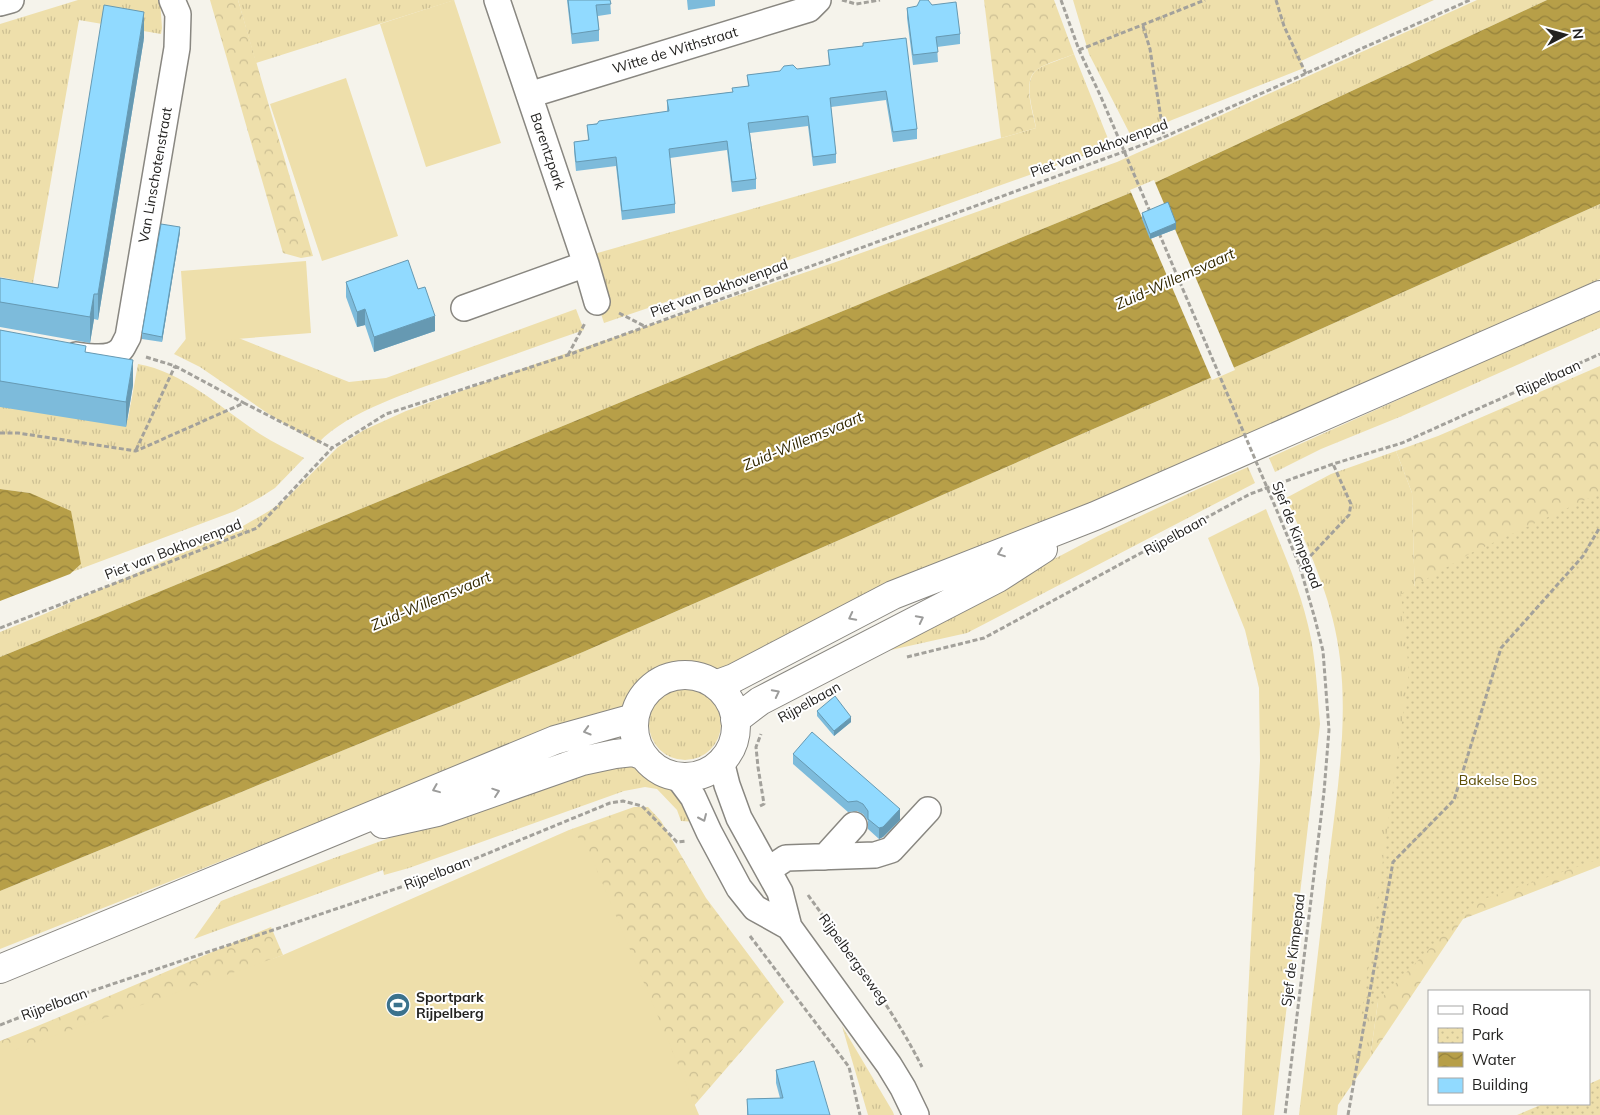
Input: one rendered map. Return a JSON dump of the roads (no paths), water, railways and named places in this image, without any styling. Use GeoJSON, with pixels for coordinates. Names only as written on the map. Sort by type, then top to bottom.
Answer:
{"type":"FeatureCollection","features":[{"type":"Feature","properties":{"kind":"main road","name":"Rijpelbaan"},"geometry":{"type":"LineString","coordinates":[[715,685],[734,678],[893,595],[1095,516],[1600,295]]}},
{"type":"Feature","properties":{"kind":"main road","name":"Rijpelbaan"},"geometry":{"type":"LineString","coordinates":[[735,720],[760,702],[998,578],[1095,516]]}},
{"type":"Feature","properties":{"kind":"main road"},"geometry":{"type":"LineString","coordinates":[[313,839],[437,812],[582,761],[614,754],[633,752],[641,755],[660,770],[678,777],[701,774],[709,771],[721,761],[730,749],[735,735],[735,720],[732,706],[725,694],[715,685],[702,678],[687,675],[672,676],[658,682],[647,691],[639,704],[634,718],[634,732],[641,755]]}},
{"type":"Feature","properties":{"kind":"main road"},"geometry":{"type":"LineString","coordinates":[[0,969],[555,740],[634,718]]}},
{"type":"Feature","properties":{"kind":"street"},"geometry":{"type":"LineString","coordinates":[[0,3],[11,0]]}},
{"type":"Feature","properties":{"kind":"street","name":"Van Linschotenstraat"},"geometry":{"type":"LineString","coordinates":[[56,351],[93,358],[111,356],[121,350],[128,337],[177,48],[178,14],[172,0]]}},
{"type":"Feature","properties":{"kind":"street","name":"Barentzpark"},"geometry":{"type":"LineString","coordinates":[[497,0],[586,264],[597,302]]}},
{"type":"Feature","properties":{"kind":"street","name":"Witte de Withstraat"},"geometry":{"type":"LineString","coordinates":[[529,96],[809,9],[818,0]]}},
{"type":"Feature","properties":{"kind":"street"},"geometry":{"type":"LineString","coordinates":[[464,308],[586,264]]}},
{"type":"Feature","properties":{"kind":"street"},"geometry":{"type":"LineString","coordinates":[[721,761],[727,785],[739,818],[777,864],[780,892],[789,927],[889,1065],[916,1115]]}},
{"type":"Feature","properties":{"kind":"street"},"geometry":{"type":"LineString","coordinates":[[678,777],[693,797],[709,832],[739,888],[755,908],[789,927]]}},
{"type":"Feature","properties":{"kind":"street"},"geometry":{"type":"LineString","coordinates":[[777,864],[825,857],[875,855],[891,850],[928,810]]}},
{"type":"Feature","properties":{"kind":"street"},"geometry":{"type":"LineString","coordinates":[[825,857],[854,825]]}},
{"type":"Feature","properties":{"kind":"water","name":"Zuid-Willemsvaart"},"geometry":{"type":"Polygon","coordinates":[[[1547,0],[1600,0],[1600,204],[1256,358],[583,652],[0,891],[0,657],[1152,184],[1547,0]]]}},
{"type":"Feature","properties":{"kind":"water"},"geometry":{"type":"Polygon","coordinates":[[[0,489],[30,493],[71,511],[81,564],[70,574],[0,601],[0,489]]]}},
{"type":"Feature","properties":{"kind":"place","name":"Sportpark Rijpelberg"},"geometry":{"type":"Point","coordinates":[398,1005]}},
{"type":"Feature","properties":{"kind":"park label","name":"Bakelse Bos"},"geometry":{"type":"Point","coordinates":[1498,780]}}]}
